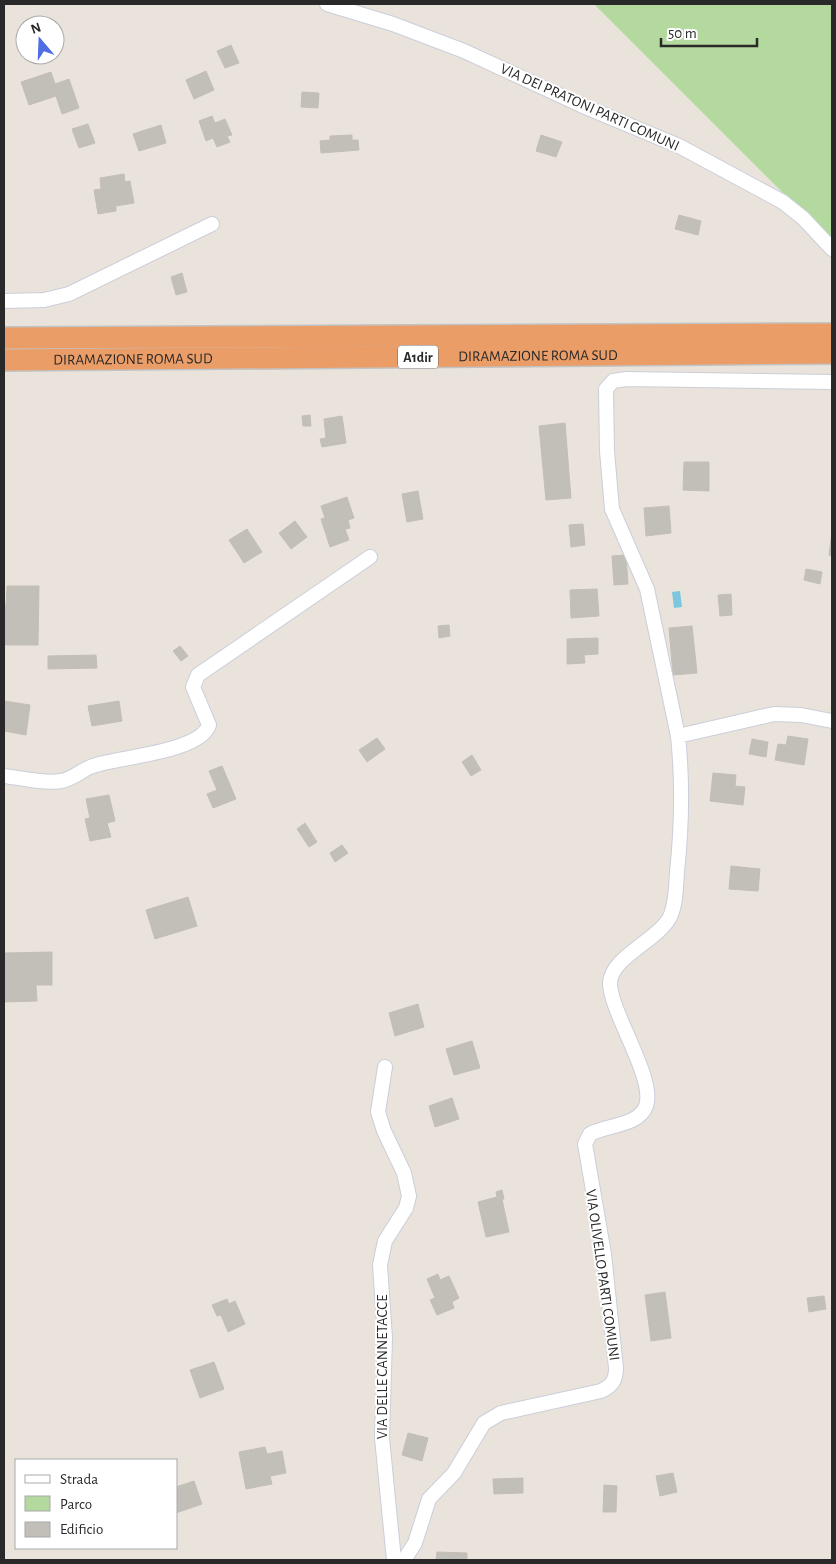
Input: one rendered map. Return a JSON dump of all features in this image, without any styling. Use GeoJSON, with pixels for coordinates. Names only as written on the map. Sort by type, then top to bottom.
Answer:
{"type":"FeatureCollection","features":[{"type":"Feature","properties":{"kind":"highway","name":"DIRAMAZIONE ROMA SUD"},"geometry":{"type":"LineString","coordinates":[[4,338],[832,334]]}},
{"type":"Feature","properties":{"kind":"highway","name":"DIRAMAZIONE ROMA SUD"},"geometry":{"type":"LineString","coordinates":[[4,360],[832,353]]}},
{"type":"Feature","properties":{"kind":"street","name":"VIA DEI PRATONI PARTI COMUNI"},"geometry":{"type":"LineString","coordinates":[[327,4],[392,24],[464,51],[584,106],[679,146],[783,202],[803,218],[832,248]]}},
{"type":"Feature","properties":{"kind":"street"},"geometry":{"type":"LineString","coordinates":[[4,301],[44,300],[69,294],[212,224]]}},
{"type":"Feature","properties":{"kind":"street"},"geometry":{"type":"LineString","coordinates":[[832,382],[626,379],[613,381],[606,389],[606,451],[611,502],[620,531],[647,588],[678,736],[774,714],[800,715],[832,721]]}},
{"type":"Feature","properties":{"kind":"street"},"geometry":{"type":"LineString","coordinates":[[4,776],[51,782],[64,780],[93,766],[170,748],[201,736],[208,725],[193,687],[200,673],[370,557]]}},
{"type":"Feature","properties":{"kind":"street","name":"VIA OLIVELLO PARTI COMUNI"},"geometry":{"type":"LineString","coordinates":[[404,1560],[415,1543],[429,1499],[454,1473],[484,1423],[501,1413],[601,1391],[609,1387],[615,1380],[616,1368],[605,1264],[585,1144],[590,1134],[633,1119],[641,1113],[646,1105],[646,1090],[632,1044],[611,993],[610,983],[612,972],[618,965],[660,930],[671,913],[682,809],[678,736]]}},
{"type":"Feature","properties":{"kind":"street","name":"VIA DELLE CANNETACCE"},"geometry":{"type":"LineString","coordinates":[[385,1067],[378,1112],[384,1131],[404,1173],[409,1196],[406,1208],[385,1241],[380,1265],[384,1332],[382,1438],[394,1560]]}},
{"type":"Feature","properties":{"kind":"green space"},"geometry":{"type":"Polygon","coordinates":[[[594,4],[832,4],[832,242],[594,4]]]}},
{"type":"Feature","properties":{"kind":"water"},"geometry":{"type":"Polygon","coordinates":[[[680,591],[682,607],[674,608],[672,592],[680,591]]]}},
{"type":"Feature","properties":{"kind":"building"},"geometry":{"type":"Polygon","coordinates":[[[231,45],[239,63],[225,68],[217,51],[231,45]]]}},
{"type":"Feature","properties":{"kind":"building"},"geometry":{"type":"Polygon","coordinates":[[[206,71],[214,90],[194,99],[186,80],[206,71]]]}},
{"type":"Feature","properties":{"kind":"building"},"geometry":{"type":"Polygon","coordinates":[[[51,72],[55,84],[69,79],[79,108],[62,114],[56,96],[29,105],[21,82],[51,72]]]}},
{"type":"Feature","properties":{"kind":"building"},"geometry":{"type":"Polygon","coordinates":[[[302,92],[319,93],[318,108],[301,107],[302,92]]]}},
{"type":"Feature","properties":{"kind":"building"},"geometry":{"type":"Polygon","coordinates":[[[212,116],[215,123],[225,119],[232,135],[227,136],[230,142],[217,147],[213,138],[206,141],[199,121],[212,116]]]}},
{"type":"Feature","properties":{"kind":"building"},"geometry":{"type":"Polygon","coordinates":[[[88,124],[95,143],[79,148],[72,129],[88,124]]]}},
{"type":"Feature","properties":{"kind":"building"},"geometry":{"type":"Polygon","coordinates":[[[161,125],[166,143],[139,151],[133,134],[161,125]]]}},
{"type":"Feature","properties":{"kind":"building"},"geometry":{"type":"Polygon","coordinates":[[[352,135],[352,140],[358,140],[359,150],[321,153],[320,141],[330,140],[330,136],[352,135]]]}},
{"type":"Feature","properties":{"kind":"building"},"geometry":{"type":"Polygon","coordinates":[[[541,135],[562,142],[556,157],[536,151],[541,135]]]}},
{"type":"Feature","properties":{"kind":"building"},"geometry":{"type":"Polygon","coordinates":[[[124,174],[125,182],[130,181],[134,203],[116,206],[116,211],[98,214],[94,190],[101,189],[100,178],[124,174]]]}},
{"type":"Feature","properties":{"kind":"building"},"geometry":{"type":"Polygon","coordinates":[[[679,215],[701,221],[698,235],[675,229],[679,215]]]}},
{"type":"Feature","properties":{"kind":"building"},"geometry":{"type":"Polygon","coordinates":[[[182,273],[187,292],[176,295],[171,277],[182,273]]]}},
{"type":"Feature","properties":{"kind":"building"},"geometry":{"type":"Polygon","coordinates":[[[310,415],[311,426],[303,426],[302,416],[310,415]]]}},
{"type":"Feature","properties":{"kind":"building"},"geometry":{"type":"Polygon","coordinates":[[[342,416],[346,443],[322,447],[320,439],[326,438],[324,419],[342,416]]]}},
{"type":"Feature","properties":{"kind":"building"},"geometry":{"type":"Polygon","coordinates":[[[565,423],[571,498],[546,500],[539,426],[565,423]]]}},
{"type":"Feature","properties":{"kind":"building"},"geometry":{"type":"Polygon","coordinates":[[[684,462],[709,462],[709,491],[683,490],[684,462]]]}},
{"type":"Feature","properties":{"kind":"building"},"geometry":{"type":"Polygon","coordinates":[[[418,491],[423,519],[407,522],[402,494],[418,491]]]}},
{"type":"Feature","properties":{"kind":"building"},"geometry":{"type":"Polygon","coordinates":[[[347,497],[354,518],[348,520],[350,528],[345,529],[349,540],[330,547],[321,519],[325,518],[321,506],[347,497]]]}},
{"type":"Feature","properties":{"kind":"building"},"geometry":{"type":"Polygon","coordinates":[[[669,506],[671,533],[646,536],[644,508],[669,506]]]}},
{"type":"Feature","properties":{"kind":"building"},"geometry":{"type":"Polygon","coordinates":[[[295,521],[307,537],[291,549],[279,533],[295,521]]]}},
{"type":"Feature","properties":{"kind":"building"},"geometry":{"type":"Polygon","coordinates":[[[583,524],[585,545],[571,547],[569,525],[583,524]]]}},
{"type":"Feature","properties":{"kind":"building"},"geometry":{"type":"Polygon","coordinates":[[[247,529],[262,552],[244,563],[229,540],[247,529]]]}},
{"type":"Feature","properties":{"kind":"building"},"geometry":{"type":"Polygon","coordinates":[[[832,532],[832,556],[829,555],[832,532]]]}},
{"type":"Feature","properties":{"kind":"building"},"geometry":{"type":"Polygon","coordinates":[[[626,555],[628,584],[614,585],[612,556],[626,555]]]}},
{"type":"Feature","properties":{"kind":"building"},"geometry":{"type":"Polygon","coordinates":[[[806,569],[822,572],[820,584],[804,580],[806,569]]]}},
{"type":"Feature","properties":{"kind":"building"},"geometry":{"type":"Polygon","coordinates":[[[7,586],[39,586],[38,645],[5,645],[4,606],[6,606],[7,586]]]}},
{"type":"Feature","properties":{"kind":"building"},"geometry":{"type":"Polygon","coordinates":[[[597,589],[599,616],[571,618],[570,590],[597,589]]]}},
{"type":"Feature","properties":{"kind":"building"},"geometry":{"type":"Polygon","coordinates":[[[731,594],[732,615],[720,616],[718,595],[731,594]]]}},
{"type":"Feature","properties":{"kind":"building"},"geometry":{"type":"Polygon","coordinates":[[[449,625],[450,636],[439,638],[438,626],[449,625]]]}},
{"type":"Feature","properties":{"kind":"building"},"geometry":{"type":"Polygon","coordinates":[[[692,626],[697,673],[673,675],[669,628],[692,626]]]}},
{"type":"Feature","properties":{"kind":"building"},"geometry":{"type":"Polygon","coordinates":[[[598,638],[598,654],[584,655],[585,663],[567,664],[567,639],[598,638]]]}},
{"type":"Feature","properties":{"kind":"building"},"geometry":{"type":"Polygon","coordinates":[[[180,646],[188,656],[181,661],[173,651],[180,646]]]}},
{"type":"Feature","properties":{"kind":"building"},"geometry":{"type":"Polygon","coordinates":[[[96,655],[97,668],[48,669],[48,656],[96,655]]]}},
{"type":"Feature","properties":{"kind":"building"},"geometry":{"type":"Polygon","coordinates":[[[4,701],[30,705],[26,735],[4,731],[4,701]]]}},
{"type":"Feature","properties":{"kind":"building"},"geometry":{"type":"Polygon","coordinates":[[[119,701],[122,721],[92,726],[88,706],[119,701]]]}},
{"type":"Feature","properties":{"kind":"building"},"geometry":{"type":"Polygon","coordinates":[[[788,736],[808,739],[804,765],[775,760],[778,744],[786,745],[788,736]]]}},
{"type":"Feature","properties":{"kind":"building"},"geometry":{"type":"Polygon","coordinates":[[[377,738],[385,749],[367,762],[359,750],[377,738]]]}},
{"type":"Feature","properties":{"kind":"building"},"geometry":{"type":"Polygon","coordinates":[[[752,739],[768,742],[766,757],[749,754],[752,739]]]}},
{"type":"Feature","properties":{"kind":"building"},"geometry":{"type":"Polygon","coordinates":[[[472,755],[481,770],[471,776],[462,762],[472,755]]]}},
{"type":"Feature","properties":{"kind":"building"},"geometry":{"type":"Polygon","coordinates":[[[222,766],[236,799],[213,808],[207,794],[217,790],[209,771],[222,766]]]}},
{"type":"Feature","properties":{"kind":"building"},"geometry":{"type":"Polygon","coordinates":[[[713,773],[736,775],[735,786],[745,787],[743,805],[710,801],[713,773]]]}},
{"type":"Feature","properties":{"kind":"building"},"geometry":{"type":"Polygon","coordinates":[[[109,795],[115,821],[107,823],[111,837],[90,841],[85,819],[90,818],[86,799],[109,795]]]}},
{"type":"Feature","properties":{"kind":"building"},"geometry":{"type":"Polygon","coordinates":[[[305,823],[317,842],[309,847],[297,829],[305,823]]]}},
{"type":"Feature","properties":{"kind":"building"},"geometry":{"type":"Polygon","coordinates":[[[342,845],[348,853],[335,862],[330,853],[342,845]]]}},
{"type":"Feature","properties":{"kind":"building"},"geometry":{"type":"Polygon","coordinates":[[[731,866],[760,869],[758,891],[729,889],[731,866]]]}},
{"type":"Feature","properties":{"kind":"building"},"geometry":{"type":"Polygon","coordinates":[[[188,897],[197,926],[155,939],[146,910],[188,897]]]}},
{"type":"Feature","properties":{"kind":"building"},"geometry":{"type":"Polygon","coordinates":[[[52,952],[52,985],[36,985],[37,1001],[4,1002],[4,953],[52,952]]]}},
{"type":"Feature","properties":{"kind":"building"},"geometry":{"type":"Polygon","coordinates":[[[418,1004],[424,1027],[395,1036],[389,1013],[418,1004]]]}},
{"type":"Feature","properties":{"kind":"building"},"geometry":{"type":"Polygon","coordinates":[[[472,1041],[480,1068],[454,1075],[446,1049],[472,1041]]]}},
{"type":"Feature","properties":{"kind":"building"},"geometry":{"type":"Polygon","coordinates":[[[452,1098],[459,1119],[435,1127],[429,1106],[452,1098]]]}},
{"type":"Feature","properties":{"kind":"building"},"geometry":{"type":"Polygon","coordinates":[[[502,1190],[509,1232],[486,1237],[478,1202],[497,1197],[496,1192],[502,1190]]]}},
{"type":"Feature","properties":{"kind":"building"},"geometry":{"type":"Polygon","coordinates":[[[438,1274],[440,1280],[449,1276],[459,1298],[452,1302],[454,1308],[437,1315],[430,1300],[435,1298],[427,1279],[438,1274]]]}},
{"type":"Feature","properties":{"kind":"building"},"geometry":{"type":"Polygon","coordinates":[[[665,1292],[671,1338],[651,1341],[645,1295],[665,1292]]]}},
{"type":"Feature","properties":{"kind":"building"},"geometry":{"type":"Polygon","coordinates":[[[824,1296],[826,1309],[809,1312],[807,1298],[824,1296]]]}},
{"type":"Feature","properties":{"kind":"building"},"geometry":{"type":"Polygon","coordinates":[[[227,1299],[229,1304],[235,1301],[245,1324],[228,1332],[221,1315],[217,1316],[212,1305],[227,1299]]]}},
{"type":"Feature","properties":{"kind":"building"},"geometry":{"type":"Polygon","coordinates":[[[214,1362],[224,1389],[200,1398],[190,1370],[214,1362]]]}},
{"type":"Feature","properties":{"kind":"building"},"geometry":{"type":"Polygon","coordinates":[[[408,1433],[428,1438],[422,1461],[402,1455],[408,1433]]]}},
{"type":"Feature","properties":{"kind":"building"},"geometry":{"type":"Polygon","coordinates":[[[265,1447],[267,1454],[282,1451],[286,1473],[270,1476],[272,1484],[246,1489],[239,1452],[265,1447]]]}},
{"type":"Feature","properties":{"kind":"building"},"geometry":{"type":"Polygon","coordinates":[[[673,1473],[677,1492],[660,1496],[656,1476],[673,1473]]]}},
{"type":"Feature","properties":{"kind":"building"},"geometry":{"type":"Polygon","coordinates":[[[523,1478],[523,1493],[494,1494],[493,1479],[523,1478]]]}},
{"type":"Feature","properties":{"kind":"building"},"geometry":{"type":"Polygon","coordinates":[[[194,1481],[202,1504],[178,1512],[178,1486],[194,1481]]]}},
{"type":"Feature","properties":{"kind":"building"},"geometry":{"type":"Polygon","coordinates":[[[604,1485],[617,1486],[616,1512],[603,1512],[604,1485]]]}},
{"type":"Feature","properties":{"kind":"building"},"geometry":{"type":"Polygon","coordinates":[[[437,1552],[467,1553],[467,1560],[436,1560],[437,1552]]]}}]}
